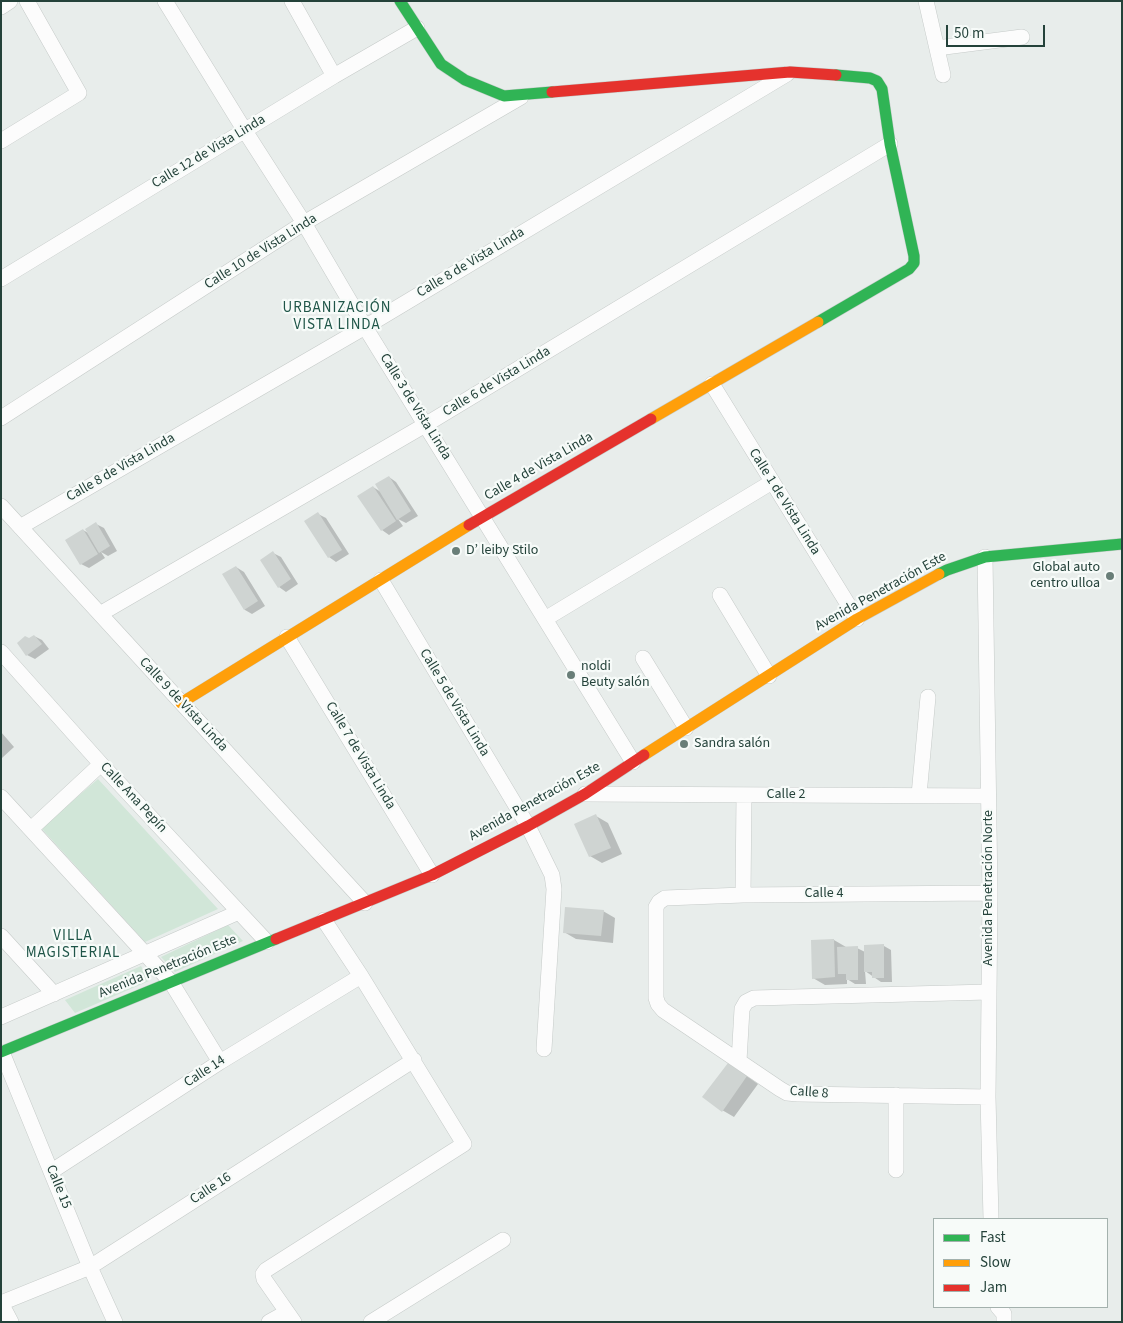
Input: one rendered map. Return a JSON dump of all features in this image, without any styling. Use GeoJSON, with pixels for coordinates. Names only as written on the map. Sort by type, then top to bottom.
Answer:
{"type":"FeatureCollection","features":[{"type":"Feature","properties":{"kind":"street"},"geometry":{"type":"LineString","coordinates":[[1,7],[10,1]]}},
{"type":"Feature","properties":{"kind":"street"},"geometry":{"type":"LineString","coordinates":[[1,141],[79,93],[27,1]]}},
{"type":"Feature","properties":{"kind":"street","name":"Calle 3 de Vista Linda"},"geometry":{"type":"LineString","coordinates":[[165,1],[304,223],[365,327],[633,762]]}},
{"type":"Feature","properties":{"kind":"street"},"geometry":{"type":"LineString","coordinates":[[292,1],[334,76]]}},
{"type":"Feature","properties":{"kind":"street"},"geometry":{"type":"LineString","coordinates":[[400,1],[441,64],[465,80],[504,96],[790,72],[870,78],[877,81],[882,89],[890,144]]}},
{"type":"Feature","properties":{"kind":"street"},"geometry":{"type":"LineString","coordinates":[[926,1],[943,75]]}},
{"type":"Feature","properties":{"kind":"street","name":"Calle 12 de Vista Linda"},"geometry":{"type":"LineString","coordinates":[[1,279],[334,76],[417,28]]}},
{"type":"Feature","properties":{"kind":"street"},"geometry":{"type":"LineString","coordinates":[[937,48],[1022,37]]}},
{"type":"Feature","properties":{"kind":"street","name":"Calle 8 de Vista Linda"},"geometry":{"type":"LineString","coordinates":[[20,527],[365,327],[790,72]]}},
{"type":"Feature","properties":{"kind":"street","name":"Calle 10 de Vista Linda"},"geometry":{"type":"LineString","coordinates":[[1,418],[304,223],[525,94]]}},
{"type":"Feature","properties":{"kind":"street","name":"Calle 4 de Vista Linda"},"geometry":{"type":"LineString","coordinates":[[181,703],[482,517],[909,269],[914,263],[914,256],[890,144]]}},
{"type":"Feature","properties":{"kind":"street","name":"Calle 6 de Vista Linda"},"geometry":{"type":"LineString","coordinates":[[100,614],[426,425],[890,144]]}},
{"type":"Feature","properties":{"kind":"street","name":"Calle 1 de Vista Linda"},"geometry":{"type":"LineString","coordinates":[[712,384],[857,619]]}},
{"type":"Feature","properties":{"kind":"street"},"geometry":{"type":"LineString","coordinates":[[545,619],[772,482]]}},
{"type":"Feature","properties":{"kind":"street","name":"Calle 9 de Vista Linda"},"geometry":{"type":"LineString","coordinates":[[1,506],[365,903]]}},
{"type":"Feature","properties":{"kind":"street","name":"Avenida Penetración Este"},"geometry":{"type":"LineString","coordinates":[[2,1052],[432,875],[528,826],[585,794],[857,619],[947,570],[985,557],[1122,544]]}},
{"type":"Feature","properties":{"kind":"street","name":"Avenida Penetración Norte"},"geometry":{"type":"LineString","coordinates":[[985,557],[990,893],[988,1097],[992,1218]]}},
{"type":"Feature","properties":{"kind":"street","name":"Calle 5 de Vista Linda"},"geometry":{"type":"LineString","coordinates":[[381,580],[528,826],[552,875],[554,882],[544,1049]]}},
{"type":"Feature","properties":{"kind":"street"},"geometry":{"type":"LineString","coordinates":[[720,596],[769,676]]}},
{"type":"Feature","properties":{"kind":"street","name":"Calle 7 de Vista Linda"},"geometry":{"type":"LineString","coordinates":[[287,637],[432,875]]}},
{"type":"Feature","properties":{"kind":"street","name":"Calle Ana Pepín"},"geometry":{"type":"LineString","coordinates":[[1,652],[267,942]]}},
{"type":"Feature","properties":{"kind":"street"},"geometry":{"type":"LineString","coordinates":[[643,658],[686,728]]}},
{"type":"Feature","properties":{"kind":"street"},"geometry":{"type":"LineString","coordinates":[[919,796],[928,697]]}},
{"type":"Feature","properties":{"kind":"street"},"geometry":{"type":"LineString","coordinates":[[31,829],[102,764]]}},
{"type":"Feature","properties":{"kind":"street","name":"Calle 2"},"geometry":{"type":"LineString","coordinates":[[585,794],[988,796]]}},
{"type":"Feature","properties":{"kind":"street"},"geometry":{"type":"LineString","coordinates":[[743,895],[744,795]]}},
{"type":"Feature","properties":{"kind":"street"},"geometry":{"type":"LineString","coordinates":[[1,797],[171,982],[220,1062]]}},
{"type":"Feature","properties":{"kind":"street","name":"Calle 4"},"geometry":{"type":"LineString","coordinates":[[658,1004],[656,998],[656,907],[665,898],[743,895],[990,893]]}},
{"type":"Feature","properties":{"kind":"street"},"geometry":{"type":"LineString","coordinates":[[1,1017],[239,912]]}},
{"type":"Feature","properties":{"kind":"street"},"geometry":{"type":"LineString","coordinates":[[268,1322],[291,1317],[264,1279],[263,1274],[266,1270],[464,1144],[414,1060],[324,920]]}},
{"type":"Feature","properties":{"kind":"street"},"geometry":{"type":"LineString","coordinates":[[1,936],[54,994]]}},
{"type":"Feature","properties":{"kind":"street","name":"Calle 14"},"geometry":{"type":"LineString","coordinates":[[52,1171],[220,1062],[361,976]]}},
{"type":"Feature","properties":{"kind":"street"},"geometry":{"type":"LineString","coordinates":[[739,1061],[742,1009],[746,1002],[754,998],[989,992]]}},
{"type":"Feature","properties":{"kind":"street","name":"Calle 8"},"geometry":{"type":"LineString","coordinates":[[658,1004],[663,1010],[787,1093],[988,1097]]}},
{"type":"Feature","properties":{"kind":"street","name":"Calle 15"},"geometry":{"type":"LineString","coordinates":[[2,1052],[115,1322]]}},
{"type":"Feature","properties":{"kind":"street","name":"Calle 16"},"geometry":{"type":"LineString","coordinates":[[1,1303],[90,1266],[414,1060]]}},
{"type":"Feature","properties":{"kind":"street"},"geometry":{"type":"LineString","coordinates":[[896,1096],[896,1170]]}},
{"type":"Feature","properties":{"kind":"street"},"geometry":{"type":"LineString","coordinates":[[371,1322],[504,1240]]}},
{"type":"Feature","properties":{"kind":"street"},"geometry":{"type":"LineString","coordinates":[[1,1303],[11,1322]]}},
{"type":"Feature","properties":{"kind":"street"},"geometry":{"type":"LineString","coordinates":[[999,1308],[1004,1314],[1004,1322]]}},
{"type":"Feature","properties":{"kind":"green space"},"geometry":{"type":"Polygon","coordinates":[[[98,779],[218,909],[145,942],[41,828],[98,779]]]}},
{"type":"Feature","properties":{"kind":"green space"},"geometry":{"type":"Polygon","coordinates":[[[228,925],[243,941],[175,972],[161,957],[228,925]]]}},
{"type":"Feature","properties":{"kind":"green space"},"geometry":{"type":"Polygon","coordinates":[[[141,966],[149,981],[75,1013],[65,1000],[141,966]]]}},
{"type":"Feature","properties":{"kind":"building"},"geometry":{"type":"Polygon","coordinates":[[[389,476],[411,511],[397,520],[375,484],[389,476]]]}},
{"type":"Feature","properties":{"kind":"building"},"geometry":{"type":"Polygon","coordinates":[[[373,486],[396,521],[381,531],[357,496],[373,486]]]}},
{"type":"Feature","properties":{"kind":"building"},"geometry":{"type":"Polygon","coordinates":[[[318,512],[342,550],[328,558],[304,521],[318,512]]]}},
{"type":"Feature","properties":{"kind":"building"},"geometry":{"type":"Polygon","coordinates":[[[96,522],[110,546],[99,553],[85,529],[96,522]]]}},
{"type":"Feature","properties":{"kind":"building"},"geometry":{"type":"Polygon","coordinates":[[[83,529],[98,554],[80,565],[65,540],[83,529]]]}},
{"type":"Feature","properties":{"kind":"building"},"geometry":{"type":"Polygon","coordinates":[[[273,551],[291,579],[278,588],[260,560],[273,551]]]}},
{"type":"Feature","properties":{"kind":"building"},"geometry":{"type":"Polygon","coordinates":[[[236,566],[258,601],[244,610],[222,574],[236,566]]]}},
{"type":"Feature","properties":{"kind":"building"},"geometry":{"type":"Polygon","coordinates":[[[34,635],[42,644],[26,656],[17,643],[25,636],[29,638],[34,635]]]}},
{"type":"Feature","properties":{"kind":"building"},"geometry":{"type":"Polygon","coordinates":[[[596,814],[611,848],[589,857],[574,824],[596,814]]]}},
{"type":"Feature","properties":{"kind":"building"},"geometry":{"type":"Polygon","coordinates":[[[565,907],[604,910],[601,936],[563,933],[565,907]]]}},
{"type":"Feature","properties":{"kind":"building"},"geometry":{"type":"Polygon","coordinates":[[[834,939],[835,977],[812,979],[811,940],[834,939]]]}},
{"type":"Feature","properties":{"kind":"building"},"geometry":{"type":"Polygon","coordinates":[[[884,944],[884,978],[872,978],[872,972],[864,972],[864,945],[884,944]]]}},
{"type":"Feature","properties":{"kind":"building"},"geometry":{"type":"Polygon","coordinates":[[[858,946],[858,980],[846,980],[846,974],[838,974],[837,947],[858,946]]]}},
{"type":"Feature","properties":{"kind":"building"},"geometry":{"type":"Polygon","coordinates":[[[728,1063],[747,1076],[722,1112],[702,1097],[728,1063]]]}},
{"type":"Feature","properties":{"kind":"traffic: fast"},"geometry":{"type":"LineString","coordinates":[[400,1],[441,64],[465,80],[504,96],[552,92]]}},
{"type":"Feature","properties":{"kind":"traffic: fast"},"geometry":{"type":"LineString","coordinates":[[818,322],[909,269],[914,263],[890,144],[882,89],[877,81],[870,78],[836,75]]}},
{"type":"Feature","properties":{"kind":"traffic: fast"},"geometry":{"type":"LineString","coordinates":[[939,574],[985,557],[1122,544]]}},
{"type":"Feature","properties":{"kind":"traffic: fast"},"geometry":{"type":"LineString","coordinates":[[1,1052],[276,939]]}},
{"type":"Feature","properties":{"kind":"traffic: slow"},"geometry":{"type":"LineString","coordinates":[[651,419],[818,322]]}},
{"type":"Feature","properties":{"kind":"traffic: slow"},"geometry":{"type":"LineString","coordinates":[[181,703],[469,525]]}},
{"type":"Feature","properties":{"kind":"traffic: slow"},"geometry":{"type":"LineString","coordinates":[[644,755],[857,619],[939,574]]}},
{"type":"Feature","properties":{"kind":"traffic: jam"},"geometry":{"type":"LineString","coordinates":[[552,92],[790,72],[836,75]]}},
{"type":"Feature","properties":{"kind":"traffic: jam"},"geometry":{"type":"LineString","coordinates":[[469,525],[651,419]]}},
{"type":"Feature","properties":{"kind":"traffic: jam"},"geometry":{"type":"LineString","coordinates":[[276,939],[432,875],[528,826],[585,794],[644,755]]}},
{"type":"Feature","properties":{"kind":"place","name":"D’ leiby Stilo"},"geometry":{"type":"Point","coordinates":[456,551]}},
{"type":"Feature","properties":{"kind":"place","name":"Global auto centro ulloa"},"geometry":{"type":"Point","coordinates":[1110,576]}},
{"type":"Feature","properties":{"kind":"place","name":"noldi Beuty salón"},"geometry":{"type":"Point","coordinates":[571,675]}},
{"type":"Feature","properties":{"kind":"place","name":"Sandra salón"},"geometry":{"type":"Point","coordinates":[684,744]}},
{"type":"Feature","properties":{"kind":"district","name":"URBANIZACIÓN VISTA LINDA"},"geometry":{"type":"Point","coordinates":[337,318]}},
{"type":"Feature","properties":{"kind":"district","name":"VILLA MAGISTERIAL"},"geometry":{"type":"Point","coordinates":[73,946]}}]}
